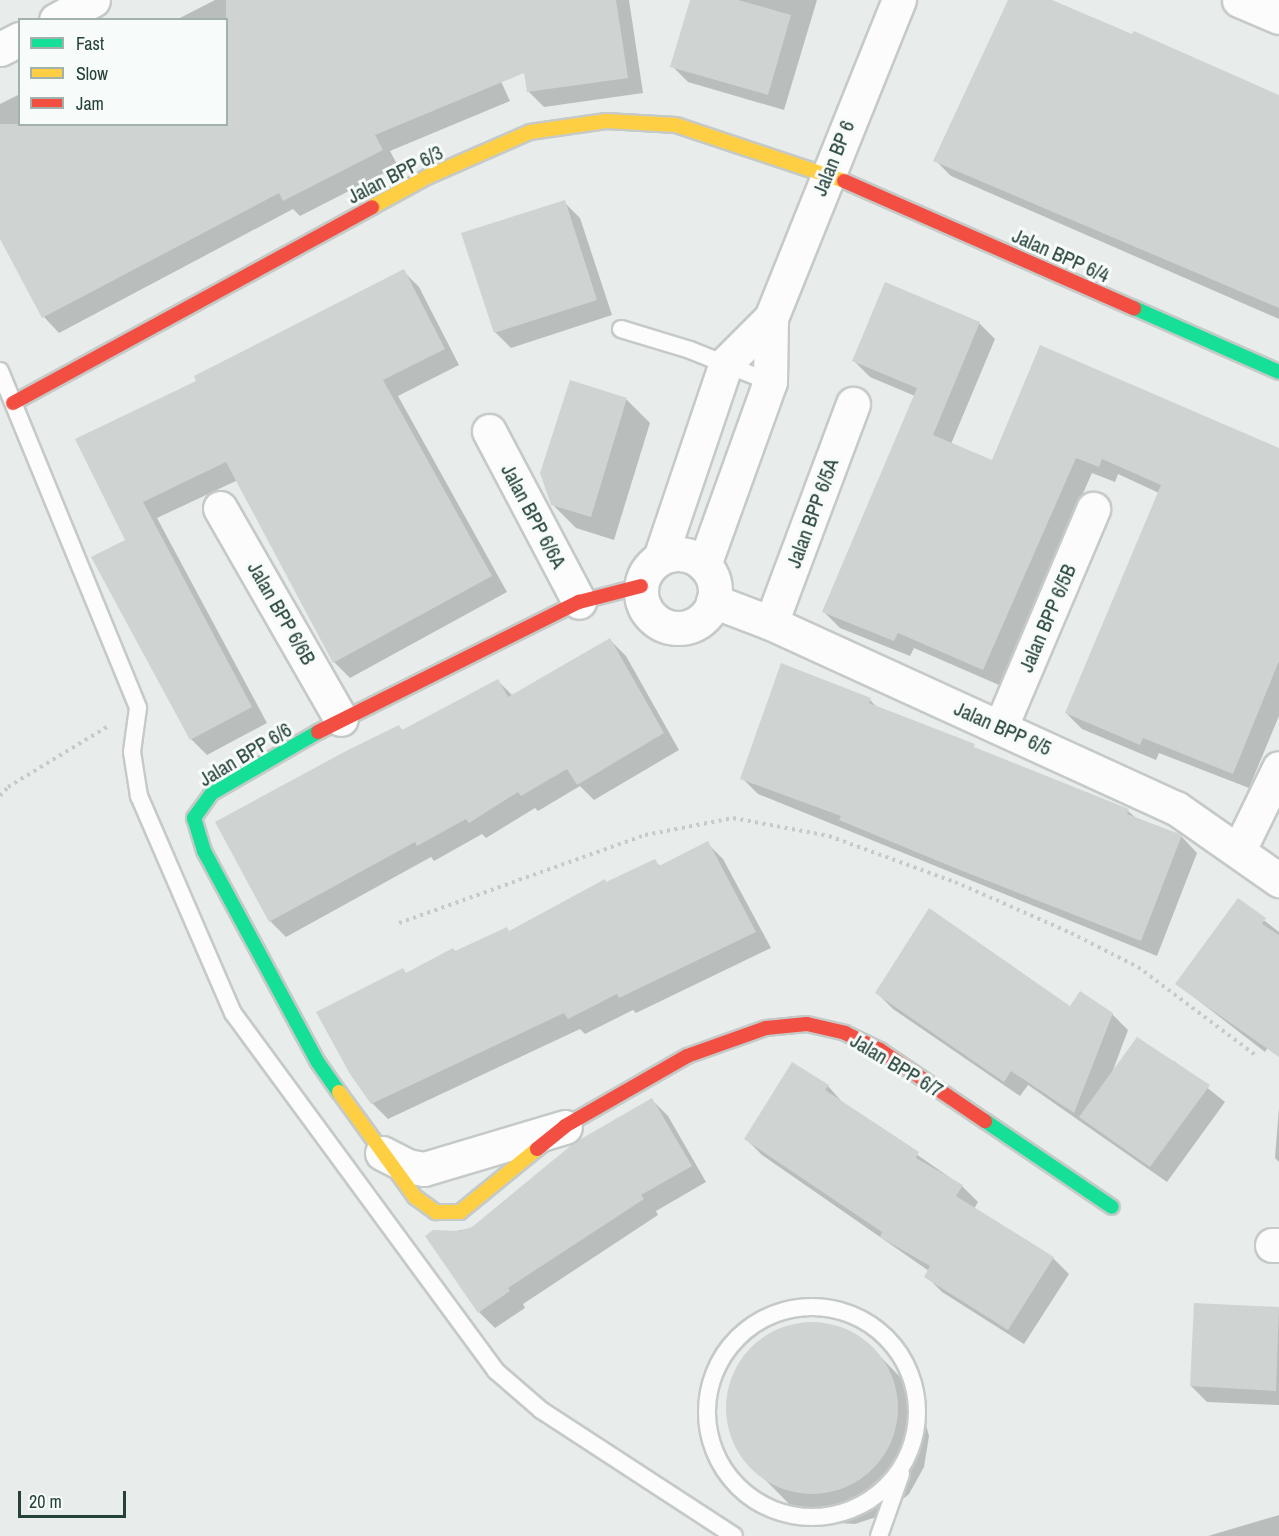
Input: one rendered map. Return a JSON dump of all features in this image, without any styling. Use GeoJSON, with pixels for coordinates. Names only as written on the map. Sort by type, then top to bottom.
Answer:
{"type":"FeatureCollection","features":[{"type":"Feature","properties":{"kind":"street"},"geometry":{"type":"LineString","coordinates":[[60,18],[93,0]]}},
{"type":"Feature","properties":{"kind":"street","name":"Jalan BP 6"},"geometry":{"type":"LineString","coordinates":[[771,318],[827,173],[899,0]]}},
{"type":"Feature","properties":{"kind":"street"},"geometry":{"type":"LineString","coordinates":[[1239,0],[1279,17]]}},
{"type":"Feature","properties":{"kind":"street"},"geometry":{"type":"LineString","coordinates":[[0,49],[18,40]]}},
{"type":"Feature","properties":{"kind":"street","name":"Jalan BPP 6/3"},"geometry":{"type":"LineString","coordinates":[[13,403],[427,177],[530,132],[606,121],[676,126],[827,173]]}},
{"type":"Feature","properties":{"kind":"street","name":"Jalan BPP 6/4"},"geometry":{"type":"LineString","coordinates":[[827,173],[1279,372]]}},
{"type":"Feature","properties":{"kind":"street"},"geometry":{"type":"LineString","coordinates":[[660,558],[682,555],[704,565],[711,576],[713,602],[696,622],[683,627],[670,627],[647,612],[641,586],[644,574],[660,558],[726,363],[771,318]]}},
{"type":"Feature","properties":{"kind":"street"},"geometry":{"type":"LineString","coordinates":[[704,565],[742,454],[770,382],[771,318]]}},
{"type":"Feature","properties":{"kind":"street","name":"Jalan BPP 6/5A"},"geometry":{"type":"LineString","coordinates":[[771,623],[853,404]]}},
{"type":"Feature","properties":{"kind":"street","name":"Jalan BPP 6/6A"},"geometry":{"type":"LineString","coordinates":[[489,431],[579,602]]}},
{"type":"Feature","properties":{"kind":"street"},"geometry":{"type":"LineString","coordinates":[[701,436],[742,454]]}},
{"type":"Feature","properties":{"kind":"street","name":"Jalan BPP 6/6B"},"geometry":{"type":"LineString","coordinates":[[220,508],[341,719]]}},
{"type":"Feature","properties":{"kind":"street","name":"Jalan BPP 6/5B"},"geometry":{"type":"LineString","coordinates":[[1001,726],[1093,509]]}},
{"type":"Feature","properties":{"kind":"street","name":"Jalan BPP 6/6"},"geometry":{"type":"LineString","coordinates":[[382,1153],[317,1061],[286,1006],[204,851],[194,818],[200,805],[212,793],[341,719],[579,602],[641,586]]}},
{"type":"Feature","properties":{"kind":"street","name":"Jalan BPP 6/5"},"geometry":{"type":"LineString","coordinates":[[713,602],[771,623],[1001,726],[1176,808],[1279,880]]}},
{"type":"Feature","properties":{"kind":"street"},"geometry":{"type":"LineString","coordinates":[[1239,850],[1279,768]]}},
{"type":"Feature","properties":{"kind":"street","name":"Jalan BPP 6/7"},"geometry":{"type":"LineString","coordinates":[[382,1153],[424,1206],[448,1213],[460,1212],[565,1126],[687,1056],[766,1028],[807,1024],[845,1033],[880,1050],[1112,1207]]}},
{"type":"Feature","properties":{"kind":"street","name":"Jalan BPP 6/7"},"geometry":{"type":"LineString","coordinates":[[382,1153],[407,1167],[424,1169],[565,1126]]}},
{"type":"Feature","properties":{"kind":"lane"},"geometry":{"type":"LineString","coordinates":[[621,329],[726,363],[770,382]]}},
{"type":"Feature","properties":{"kind":"lane"},"geometry":{"type":"LineString","coordinates":[[0,371],[138,708],[132,752],[139,796],[232,1013],[496,1371],[541,1410],[734,1536]]}},
{"type":"Feature","properties":{"kind":"lane"},"geometry":{"type":"LineString","coordinates":[[879,1536],[916,1431],[916,1392],[902,1356],[875,1328],[849,1315],[801,1307],[764,1318],[733,1342],[712,1375],[706,1413],[714,1451],[734,1484],[765,1507],[803,1517],[842,1514],[876,1496],[903,1467]]}},
{"type":"Feature","properties":{"kind":"path"},"geometry":{"type":"LineString","coordinates":[[0,796],[8,787],[138,708]]}},
{"type":"Feature","properties":{"kind":"path"},"geometry":{"type":"LineString","coordinates":[[399,922],[645,835],[733,818],[830,836],[955,882],[1071,933],[1138,967],[1255,1055]]}},
{"type":"Feature","properties":{"kind":"building"},"geometry":{"type":"Polygon","coordinates":[[[226,0],[616,0],[628,78],[527,92],[524,73],[375,135],[383,150],[283,201],[279,193],[42,318],[0,239],[0,124],[18,124],[18,126],[228,126],[228,18],[226,18],[226,0]]]}},
{"type":"Feature","properties":{"kind":"building"},"geometry":{"type":"Polygon","coordinates":[[[690,0],[738,0],[791,15],[768,95],[670,67],[690,0]]]}},
{"type":"Feature","properties":{"kind":"building"},"geometry":{"type":"Polygon","coordinates":[[[1008,0],[1052,0],[1132,34],[1134,31],[1279,95],[1279,308],[933,161],[1008,0]]]}},
{"type":"Feature","properties":{"kind":"building"},"geometry":{"type":"Polygon","coordinates":[[[565,200],[597,300],[494,333],[461,233],[565,200]]]}},
{"type":"Feature","properties":{"kind":"building"},"geometry":{"type":"Polygon","coordinates":[[[404,269],[445,349],[383,380],[492,576],[333,663],[226,462],[143,502],[252,707],[190,740],[91,557],[125,540],[75,439],[196,381],[194,376],[404,269]]]}},
{"type":"Feature","properties":{"kind":"building"},"geometry":{"type":"Polygon","coordinates":[[[885,282],[980,322],[933,435],[992,460],[1040,345],[1279,448],[1279,661],[1233,774],[1143,738],[1140,745],[1065,713],[1161,485],[1102,459],[1099,467],[1076,458],[983,670],[898,633],[894,641],[822,612],[917,388],[852,361],[885,282]]]}},
{"type":"Feature","properties":{"kind":"building"},"geometry":{"type":"Polygon","coordinates":[[[570,380],[627,398],[591,517],[551,505],[540,473],[570,380]]]}},
{"type":"Feature","properties":{"kind":"building"},"geometry":{"type":"Polygon","coordinates":[[[610,638],[664,733],[577,785],[567,769],[521,796],[518,792],[469,823],[466,819],[417,846],[415,842],[269,922],[215,822],[346,751],[399,725],[402,730],[498,679],[508,697],[610,638]]]}},
{"type":"Feature","properties":{"kind":"building"},"geometry":{"type":"Polygon","coordinates":[[[781,663],[871,698],[869,703],[975,744],[974,747],[1129,809],[1127,814],[1182,835],[1141,941],[839,820],[841,816],[740,779],[781,663]]]}},
{"type":"Feature","properties":{"kind":"building"},"geometry":{"type":"Polygon","coordinates":[[[708,841],[756,932],[619,998],[617,994],[568,1019],[564,1013],[371,1104],[350,1074],[316,1012],[403,968],[406,973],[453,948],[455,951],[507,927],[509,931],[605,879],[606,882],[655,859],[659,866],[708,841]]]}},
{"type":"Feature","properties":{"kind":"building"},"geometry":{"type":"Polygon","coordinates":[[[1238,898],[1266,918],[1262,924],[1279,935],[1279,1057],[1175,984],[1238,898]]]}},
{"type":"Feature","properties":{"kind":"building"},"geometry":{"type":"Polygon","coordinates":[[[929,908],[1070,1006],[1080,991],[1113,1013],[1074,1113],[1011,1071],[1004,1082],[875,993],[929,908]]]}},
{"type":"Feature","properties":{"kind":"building"},"geometry":{"type":"Polygon","coordinates":[[[1137,1037],[1210,1085],[1150,1167],[1079,1117],[1137,1037]]]}},
{"type":"Feature","properties":{"kind":"building"},"geometry":{"type":"Polygon","coordinates":[[[792,1062],[829,1085],[825,1090],[919,1152],[916,1158],[963,1185],[956,1196],[1054,1257],[1008,1330],[924,1277],[930,1266],[880,1237],[882,1232],[744,1139],[792,1062]]]}},
{"type":"Feature","properties":{"kind":"building"},"geometry":{"type":"Polygon","coordinates":[[[652,1098],[692,1166],[641,1195],[644,1199],[508,1288],[510,1291],[478,1313],[425,1236],[433,1230],[460,1231],[472,1227],[574,1143],[652,1098]]]}},
{"type":"Feature","properties":{"kind":"building"},"geometry":{"type":"Polygon","coordinates":[[[1194,1303],[1279,1307],[1276,1391],[1190,1386],[1194,1303]]]}},
{"type":"Feature","properties":{"kind":"building"},"geometry":{"type":"Polygon","coordinates":[[[812,1322],[845,1329],[873,1347],[891,1375],[898,1408],[891,1441],[873,1469],[845,1487],[812,1494],[779,1487],[751,1469],[733,1441],[726,1408],[733,1375],[751,1347],[779,1329],[812,1322]]]}},
{"type":"Feature","properties":{"kind":"traffic: fast"},"geometry":{"type":"LineString","coordinates":[[1134,308],[1279,372]]}},
{"type":"Feature","properties":{"kind":"traffic: fast"},"geometry":{"type":"LineString","coordinates":[[318,732],[212,793],[194,818],[204,851],[317,1061],[339,1092]]}},
{"type":"Feature","properties":{"kind":"traffic: fast"},"geometry":{"type":"LineString","coordinates":[[985,1121],[1112,1207]]}},
{"type":"Feature","properties":{"kind":"traffic: slow"},"geometry":{"type":"LineString","coordinates":[[372,207],[427,177],[530,132],[606,121],[676,125],[844,181]]}},
{"type":"Feature","properties":{"kind":"traffic: slow"},"geometry":{"type":"LineString","coordinates":[[339,1092],[415,1197],[436,1212],[460,1212],[537,1149]]}},
{"type":"Feature","properties":{"kind":"traffic: jam"},"geometry":{"type":"LineString","coordinates":[[844,181],[1134,308]]}},
{"type":"Feature","properties":{"kind":"traffic: jam"},"geometry":{"type":"LineString","coordinates":[[13,403],[372,207]]}},
{"type":"Feature","properties":{"kind":"traffic: jam"},"geometry":{"type":"LineString","coordinates":[[318,732],[579,602],[641,586]]}},
{"type":"Feature","properties":{"kind":"traffic: jam"},"geometry":{"type":"LineString","coordinates":[[537,1149],[565,1126],[687,1056],[766,1028],[807,1024],[845,1033],[880,1050],[985,1121]]}}]}
